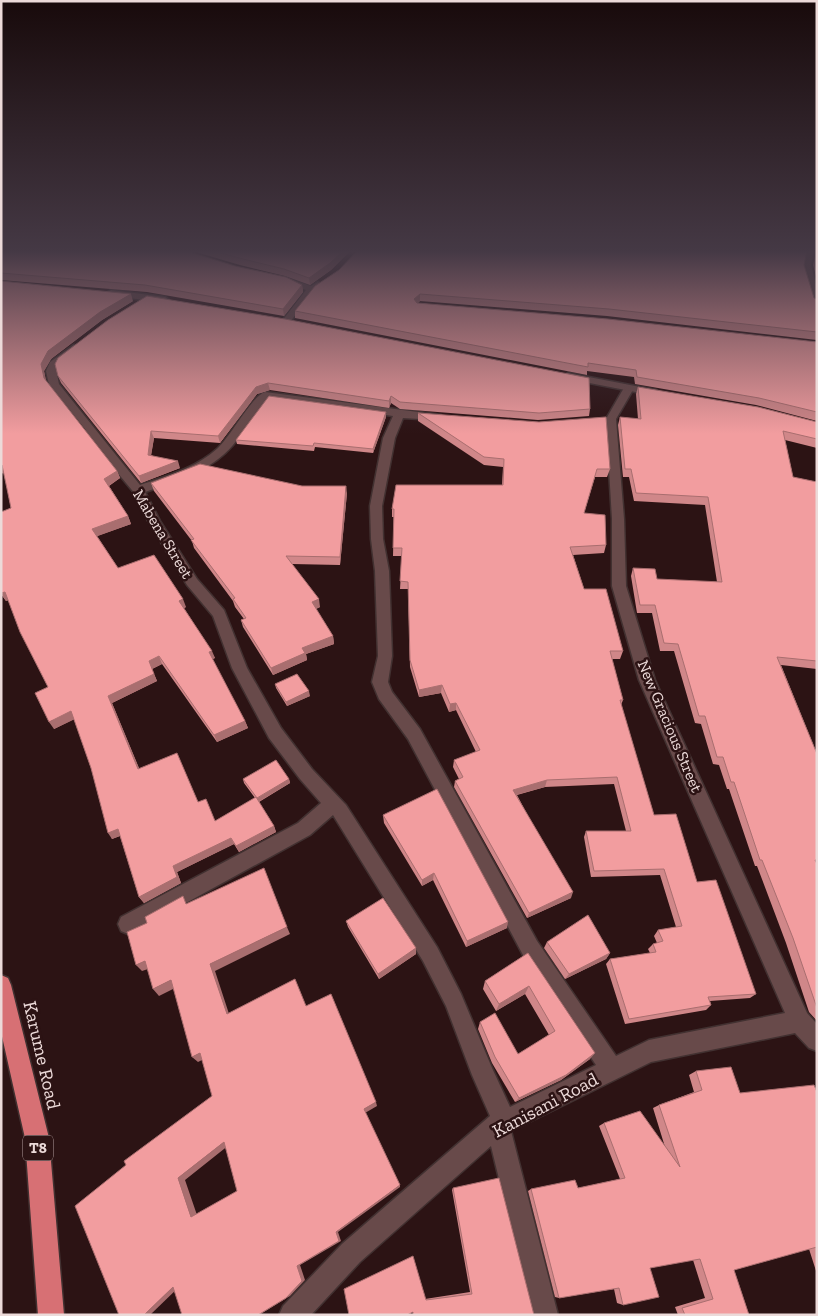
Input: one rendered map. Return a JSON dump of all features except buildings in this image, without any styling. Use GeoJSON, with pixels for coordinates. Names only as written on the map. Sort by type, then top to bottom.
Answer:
{"type":"FeatureCollection","features":[{"type":"Feature","properties":{"kind":"highway","name":"Karume Road"},"geometry":{"type":"LineString","coordinates":[[1,985],[37,1138],[51,1315]]}},
{"type":"Feature","properties":{"kind":"street"},"geometry":{"type":"LineString","coordinates":[[286,321],[294,311]]}},
{"type":"Feature","properties":{"kind":"street","name":"Mabena Street"},"geometry":{"type":"LineString","coordinates":[[86,339],[55,362],[51,370],[54,385],[90,428],[96,440],[138,490],[154,521],[192,582],[219,614],[240,668],[275,733],[306,774],[336,807],[385,880],[430,954],[454,1001],[501,1124],[545,1315]]}},
{"type":"Feature","properties":{"kind":"street"},"geometry":{"type":"LineString","coordinates":[[560,375],[668,395]]}},
{"type":"Feature","properties":{"kind":"street","name":"New Gracious Street"},"geometry":{"type":"LineString","coordinates":[[629,388],[606,419],[618,519],[619,586],[648,680],[799,1021],[817,1040]]}},
{"type":"Feature","properties":{"kind":"street"},"geometry":{"type":"LineString","coordinates":[[138,490],[191,469],[217,454],[230,442],[265,395],[276,395],[399,414],[445,418]]}},
{"type":"Feature","properties":{"kind":"street"},"geometry":{"type":"LineString","coordinates":[[399,414],[389,438],[376,506],[377,539],[382,571],[385,656],[380,682],[385,695],[414,734],[530,948],[612,1070]]}},
{"type":"Feature","properties":{"kind":"street"},"geometry":{"type":"LineString","coordinates":[[128,924],[304,829],[336,807]]}},
{"type":"Feature","properties":{"kind":"street","name":"Kanisani Road"},"geometry":{"type":"LineString","coordinates":[[292,1315],[351,1253],[501,1124],[649,1051],[799,1021]]}}]}
